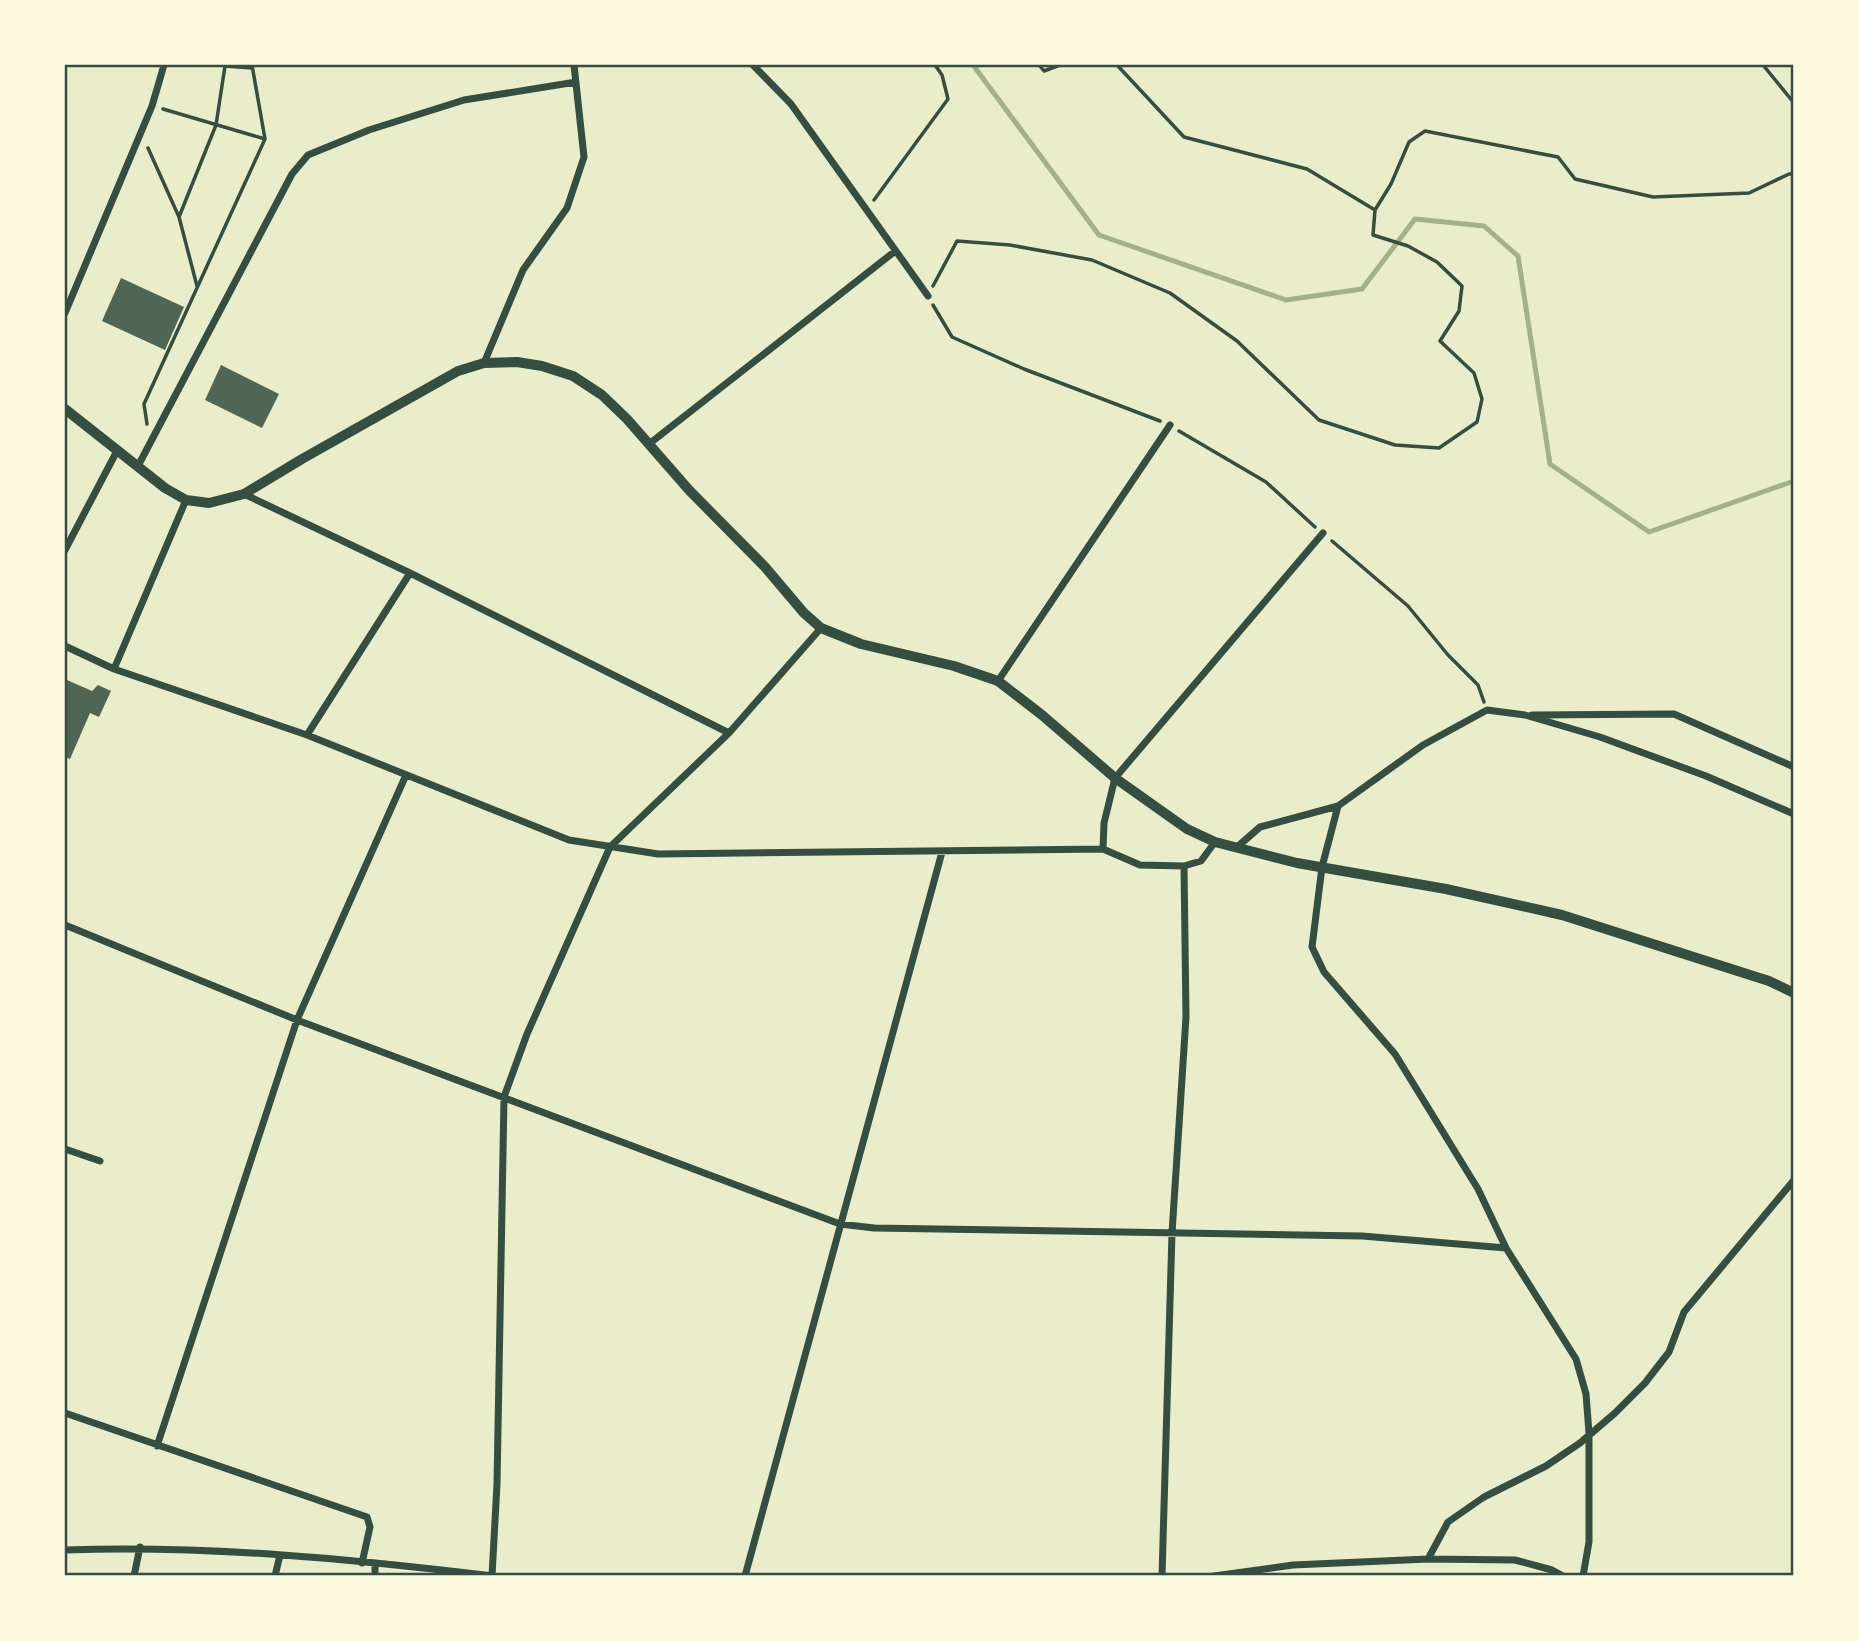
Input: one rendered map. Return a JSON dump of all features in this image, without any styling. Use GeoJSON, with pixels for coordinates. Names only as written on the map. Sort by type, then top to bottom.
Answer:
{"type":"FeatureCollection","features":[{"type":"Feature","properties":{"kind":"street"},"geometry":{"type":"LineString","coordinates":[[65,313],[152,106],[163,65]]}},
{"type":"Feature","properties":{"kind":"street"},"geometry":{"type":"LineString","coordinates":[[484,363],[523,270],[567,208],[584,157],[574,65]]}},
{"type":"Feature","properties":{"kind":"street"},"geometry":{"type":"LineString","coordinates":[[753,65],[791,104],[894,252],[928,296]]}},
{"type":"Feature","properties":{"kind":"street"},"geometry":{"type":"LineString","coordinates":[[138,466],[292,174],[308,155],[369,130],[464,100],[576,82]]}},
{"type":"Feature","properties":{"kind":"street"},"geometry":{"type":"LineString","coordinates":[[649,444],[894,252]]}},
{"type":"Feature","properties":{"kind":"street"},"geometry":{"type":"LineString","coordinates":[[65,409],[165,488],[186,500],[209,503],[244,495],[458,371],[484,363],[517,362],[542,366],[573,376],[602,395],[689,490],[765,567],[804,613],[821,628],[861,644],[954,666],[998,681],[1115,778],[1187,829],[1236,848],[1563,915],[1769,981],[1794,993]]}},
{"type":"Feature","properties":{"kind":"street"},"geometry":{"type":"LineString","coordinates":[[998,681],[1170,425]]}},
{"type":"Feature","properties":{"kind":"street"},"geometry":{"type":"LineString","coordinates":[[65,550],[118,449]]}},
{"type":"Feature","properties":{"kind":"street"},"geometry":{"type":"LineString","coordinates":[[244,495],[410,573],[729,733]]}},
{"type":"Feature","properties":{"kind":"street"},"geometry":{"type":"LineString","coordinates":[[114,669],[186,500]]}},
{"type":"Feature","properties":{"kind":"street"},"geometry":{"type":"LineString","coordinates":[[1103,849],[1104,822],[1115,778],[1323,533]]}},
{"type":"Feature","properties":{"kind":"street"},"geometry":{"type":"LineString","coordinates":[[307,735],[410,573]]}},
{"type":"Feature","properties":{"kind":"street"},"geometry":{"type":"LineString","coordinates":[[65,1550],[140,1547],[280,1555],[493,1576],[504,1097],[527,1034],[610,846],[729,733],[821,628]]}},
{"type":"Feature","properties":{"kind":"street"},"geometry":{"type":"LineString","coordinates":[[65,646],[114,669],[307,735],[569,840],[658,854],[1103,849],[1140,865],[1184,866],[1201,861],[1215,842]]}},
{"type":"Feature","properties":{"kind":"street"},"geometry":{"type":"LineString","coordinates":[[1236,848],[1260,827],[1338,806],[1423,745],[1487,710],[1525,715],[1674,714],[1794,766]]}},
{"type":"Feature","properties":{"kind":"street"},"geometry":{"type":"LineString","coordinates":[[1525,715],[1600,737],[1706,776],[1794,814]]}},
{"type":"Feature","properties":{"kind":"street"},"geometry":{"type":"LineString","coordinates":[[157,1446],[297,1020],[406,775]]}},
{"type":"Feature","properties":{"kind":"street"},"geometry":{"type":"LineString","coordinates":[[1338,806],[1322,867],[1312,947],[1324,972],[1395,1054],[1478,1189],[1506,1248],[1576,1359],[1586,1394],[1589,1433],[1589,1542],[1583,1576]]}},
{"type":"Feature","properties":{"kind":"street"},"geometry":{"type":"LineString","coordinates":[[745,1576],[942,852]]}},
{"type":"Feature","properties":{"kind":"street"},"geometry":{"type":"LineString","coordinates":[[1162,1576],[1172,1233],[1186,1017],[1184,866]]}},
{"type":"Feature","properties":{"kind":"street"},"geometry":{"type":"LineString","coordinates":[[65,926],[297,1020],[840,1224],[874,1228],[1362,1236],[1506,1248]]}},
{"type":"Feature","properties":{"kind":"street"},"geometry":{"type":"LineString","coordinates":[[65,1149],[100,1161]]}},
{"type":"Feature","properties":{"kind":"street"},"geometry":{"type":"LineString","coordinates":[[1428,1559],[1448,1522],[1484,1497],[1546,1466],[1580,1443],[1645,1383],[1669,1352],[1684,1312],[1794,1180]]}},
{"type":"Feature","properties":{"kind":"street"},"geometry":{"type":"LineString","coordinates":[[65,1413],[367,1517],[370,1527],[362,1563]]}},
{"type":"Feature","properties":{"kind":"street"},"geometry":{"type":"LineString","coordinates":[[134,1576],[140,1547]]}},
{"type":"Feature","properties":{"kind":"street"},"geometry":{"type":"LineString","coordinates":[[275,1576],[280,1555]]}},
{"type":"Feature","properties":{"kind":"street"},"geometry":{"type":"LineString","coordinates":[[1214,1576],[1293,1565],[1428,1559],[1515,1560],[1552,1570],[1563,1576]]}},
{"type":"Feature","properties":{"kind":"street"},"geometry":{"type":"LineString","coordinates":[[375,1565],[375,1576]]}},
{"type":"Feature","properties":{"kind":"path"},"geometry":{"type":"LineString","coordinates":[[866,211],[948,99],[942,75],[935,65]]}},
{"type":"Feature","properties":{"kind":"path"},"geometry":{"type":"LineString","coordinates":[[1040,65],[1044,71],[1060,65]]}},
{"type":"Feature","properties":{"kind":"path"},"geometry":{"type":"LineString","coordinates":[[1117,65],[1184,137],[1307,169],[1375,210]]}},
{"type":"Feature","properties":{"kind":"path"},"geometry":{"type":"LineString","coordinates":[[1763,65],[1794,103]]}},
{"type":"Feature","properties":{"kind":"path"},"geometry":{"type":"LineString","coordinates":[[150,444],[144,404],[265,139],[252,66],[225,66],[216,125],[179,216]]}},
{"type":"Feature","properties":{"kind":"path"},"geometry":{"type":"LineString","coordinates":[[152,106],[265,139]]}},
{"type":"Feature","properties":{"kind":"path"},"geometry":{"type":"LineString","coordinates":[[1487,710],[1478,685],[1447,655],[1408,607],[1266,482],[1170,425],[1024,369],[952,337],[928,296],[957,241],[1010,245],[1092,260],[1170,293],[1237,341],[1319,420],[1395,445],[1439,448],[1477,422],[1482,398],[1474,373],[1440,341],[1459,311],[1462,286],[1437,262],[1408,246],[1373,235],[1375,210],[1391,184],[1409,142],[1425,131],[1558,157],[1575,179],[1653,197],[1748,193],[1788,174],[1794,174]]}},
{"type":"Feature","properties":{"kind":"path"},"geometry":{"type":"LineString","coordinates":[[141,133],[179,216],[197,287]]}},
{"type":"Feature","properties":{"kind":"building"},"geometry":{"type":"Polygon","coordinates":[[[121,278],[184,307],[165,350],[102,321],[121,278]]]}},
{"type":"Feature","properties":{"kind":"building"},"geometry":{"type":"Polygon","coordinates":[[[221,365],[279,394],[262,428],[205,400],[221,365]]]}},
{"type":"Feature","properties":{"kind":"building"},"geometry":{"type":"Polygon","coordinates":[[[67,680],[92,691],[98,685],[111,691],[99,717],[90,713],[70,759],[65,757],[67,680]]]}},
{"type":"Feature","properties":{"kind":"waterway"},"geometry":{"type":"LineString","coordinates":[[973,65],[1099,235],[1286,300],[1362,289],[1415,219],[1484,226],[1518,256],[1550,464],[1649,532],[1794,481]]}}]}
